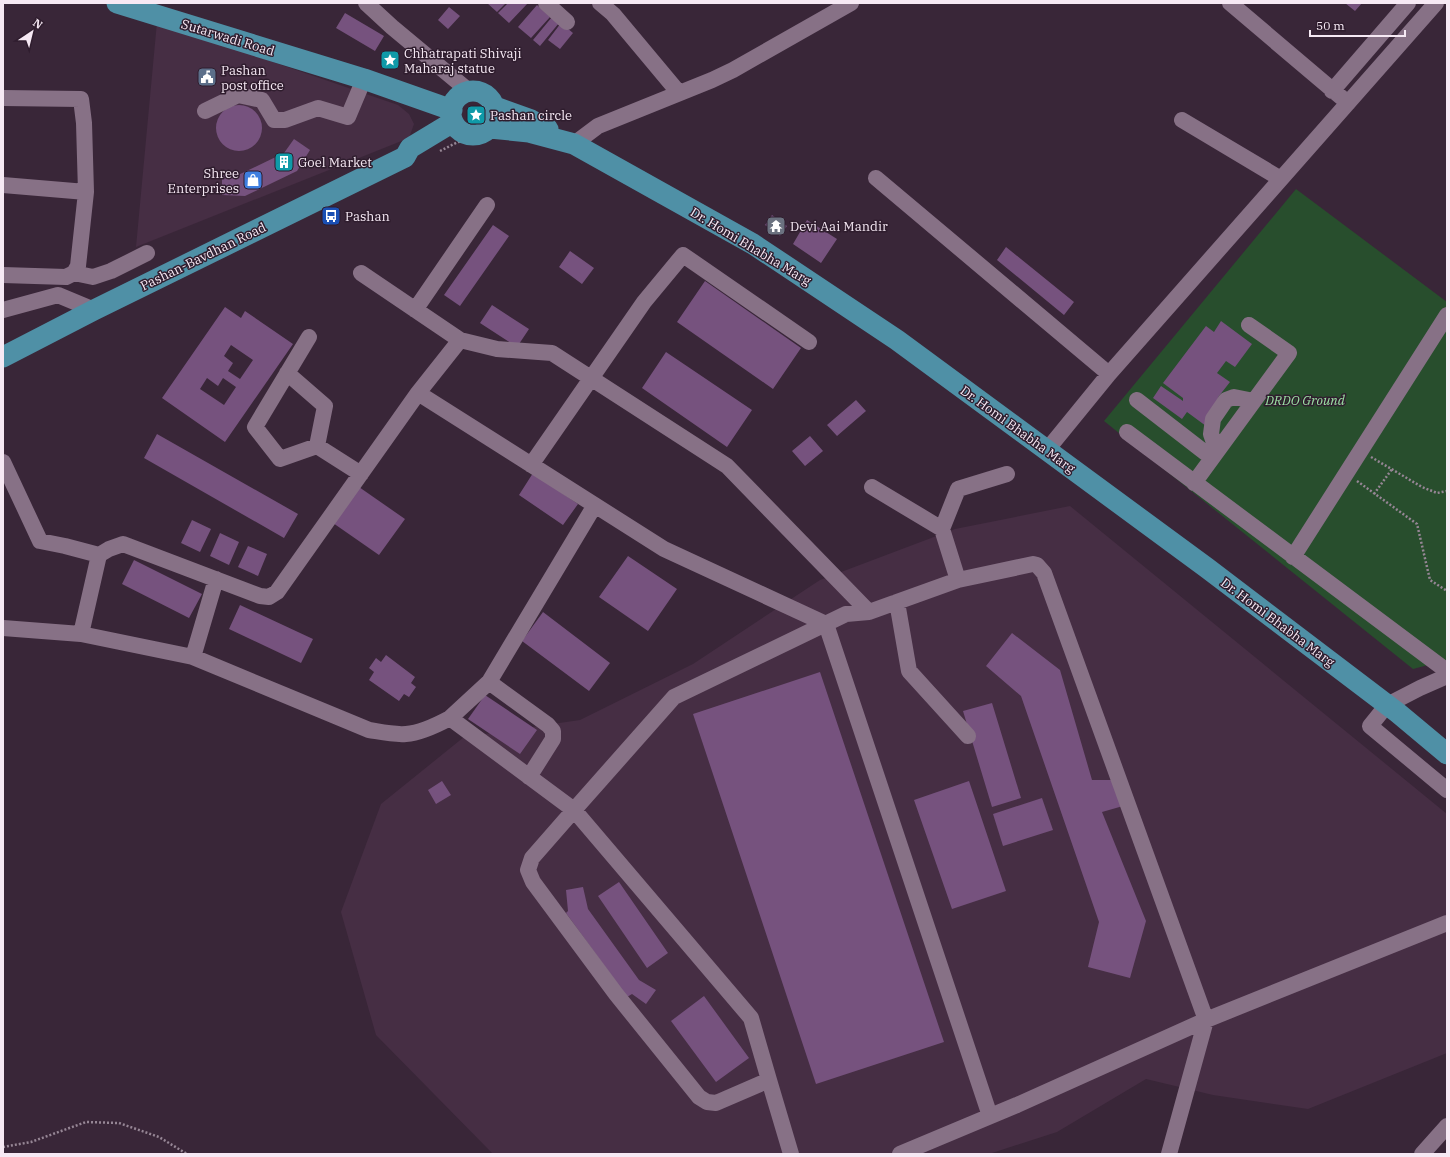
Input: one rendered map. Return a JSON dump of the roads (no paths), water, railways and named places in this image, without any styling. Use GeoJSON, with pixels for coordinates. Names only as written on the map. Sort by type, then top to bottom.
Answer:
{"type":"FeatureCollection","features":[{"type":"Feature","properties":{"kind":"main road","name":"Sutarwadi Road"},"geometry":{"type":"LineString","coordinates":[[117,3],[364,78],[458,111]]}},
{"type":"Feature","properties":{"kind":"main road"},"geometry":{"type":"LineString","coordinates":[[159,3],[253,32],[458,111],[469,135],[477,136],[484,133],[488,134],[496,114],[495,107],[491,100],[478,92],[458,111]]}},
{"type":"Feature","properties":{"kind":"main road","name":"Dr. Homi Bhabha Marg"},"geometry":{"type":"LineString","coordinates":[[495,107],[531,120],[569,143],[752,244],[898,340],[1213,573],[1387,705],[1447,754]]}},
{"type":"Feature","properties":{"kind":"main road","name":"Pashan-Bavdhan Road"},"geometry":{"type":"LineString","coordinates":[[3,357],[94,310],[405,157],[410,148],[458,111]]}},
{"type":"Feature","properties":{"kind":"main road","name":"Dr. Homi Bhabha Marg"},"geometry":{"type":"LineString","coordinates":[[488,134],[529,132],[569,143]]}},
{"type":"Feature","properties":{"kind":"street"},"geometry":{"type":"LineString","coordinates":[[366,3],[392,27],[458,111]]}},
{"type":"Feature","properties":{"kind":"street"},"geometry":{"type":"LineString","coordinates":[[546,3],[567,22]]}},
{"type":"Feature","properties":{"kind":"street"},"geometry":{"type":"LineString","coordinates":[[600,3],[613,14],[679,93]]}},
{"type":"Feature","properties":{"kind":"street"},"geometry":{"type":"LineString","coordinates":[[569,143],[598,126],[733,70],[851,3]]}},
{"type":"Feature","properties":{"kind":"street"},"geometry":{"type":"LineString","coordinates":[[1230,3],[1348,103]]}},
{"type":"Feature","properties":{"kind":"street"},"geometry":{"type":"LineString","coordinates":[[1046,450],[1109,374],[1436,3]]}},
{"type":"Feature","properties":{"kind":"street"},"geometry":{"type":"LineString","coordinates":[[1332,91],[1403,5]]}},
{"type":"Feature","properties":{"kind":"street"},"geometry":{"type":"LineString","coordinates":[[205,111],[238,96],[262,100],[274,120],[285,120],[318,108],[348,117],[364,78]]}},
{"type":"Feature","properties":{"kind":"street"},"geometry":{"type":"LineString","coordinates":[[3,98],[81,99],[84,123],[86,192],[78,266],[74,273],[66,277],[3,275]]}},
{"type":"Feature","properties":{"kind":"street"},"geometry":{"type":"LineString","coordinates":[[1182,120],[1281,179]]}},
{"type":"Feature","properties":{"kind":"street"},"geometry":{"type":"LineString","coordinates":[[876,178],[1109,374]]}},
{"type":"Feature","properties":{"kind":"street"},"geometry":{"type":"LineString","coordinates":[[3,186],[86,192]]}},
{"type":"Feature","properties":{"kind":"street"},"geometry":{"type":"LineString","coordinates":[[415,310],[487,205]]}},
{"type":"Feature","properties":{"kind":"street"},"geometry":{"type":"LineString","coordinates":[[74,273],[93,277],[111,271],[147,253]]}},
{"type":"Feature","properties":{"kind":"street"},"geometry":{"type":"LineString","coordinates":[[531,465],[644,302],[682,255],[809,342]]}},
{"type":"Feature","properties":{"kind":"street"},"geometry":{"type":"LineString","coordinates":[[361,273],[460,340],[497,349],[552,353],[726,466],[869,612]]}},
{"type":"Feature","properties":{"kind":"street"},"geometry":{"type":"LineString","coordinates":[[3,310],[58,296],[94,310]]}},
{"type":"Feature","properties":{"kind":"street"},"geometry":{"type":"LineString","coordinates":[[1293,556],[1447,315]]}},
{"type":"Feature","properties":{"kind":"street"},"geometry":{"type":"LineString","coordinates":[[1194,482],[1289,354],[1249,325]]}},
{"type":"Feature","properties":{"kind":"street"},"geometry":{"type":"LineString","coordinates":[[309,337],[255,427],[280,459],[316,446]]}},
{"type":"Feature","properties":{"kind":"street"},"geometry":{"type":"LineString","coordinates":[[81,634],[99,555],[109,548],[123,544],[260,596],[269,597],[276,592],[418,393],[460,340]]}},
{"type":"Feature","properties":{"kind":"street"},"geometry":{"type":"LineString","coordinates":[[287,373],[325,406],[316,446]]}},
{"type":"Feature","properties":{"kind":"street"},"geometry":{"type":"LineString","coordinates":[[418,393],[664,549],[826,624],[990,1116]]}},
{"type":"Feature","properties":{"kind":"street"},"geometry":{"type":"LineString","coordinates":[[1215,454],[1211,434],[1213,419],[1226,400],[1234,397],[1254,400]]}},
{"type":"Feature","properties":{"kind":"street"},"geometry":{"type":"LineString","coordinates":[[1137,400],[1215,454]]}},
{"type":"Feature","properties":{"kind":"street"},"geometry":{"type":"LineString","coordinates":[[1127,432],[1447,670]]}},
{"type":"Feature","properties":{"kind":"street"},"geometry":{"type":"LineString","coordinates":[[316,446],[360,474]]}},
{"type":"Feature","properties":{"kind":"street"},"geometry":{"type":"LineString","coordinates":[[3,462],[40,541],[99,555]]}},
{"type":"Feature","properties":{"kind":"street"},"geometry":{"type":"LineString","coordinates":[[958,580],[942,529],[958,490],[1007,474]]}},
{"type":"Feature","properties":{"kind":"street"},"geometry":{"type":"LineString","coordinates":[[872,487],[942,529]]}},
{"type":"Feature","properties":{"kind":"street"},"geometry":{"type":"LineString","coordinates":[[3,628],[81,634],[193,657],[369,730],[389,734],[407,734],[434,726],[450,718],[489,682],[595,505]]}},
{"type":"Feature","properties":{"kind":"street"},"geometry":{"type":"LineString","coordinates":[[769,1080],[716,1103],[707,1102],[699,1097],[616,994],[532,882],[528,870],[532,858],[674,697],[846,614],[869,612],[958,580],[1028,564],[1037,565],[1044,572],[1206,1020],[1169,1154]]}},
{"type":"Feature","properties":{"kind":"street"},"geometry":{"type":"LineString","coordinates":[[193,657],[216,579]]}},
{"type":"Feature","properties":{"kind":"street"},"geometry":{"type":"LineString","coordinates":[[897,602],[909,671],[968,736]]}},
{"type":"Feature","properties":{"kind":"street"},"geometry":{"type":"LineString","coordinates":[[1447,676],[1387,705],[1370,726],[1447,790]]}},
{"type":"Feature","properties":{"kind":"street"},"geometry":{"type":"LineString","coordinates":[[489,682],[548,725],[553,732],[553,739],[529,777]]}},
{"type":"Feature","properties":{"kind":"street"},"geometry":{"type":"LineString","coordinates":[[450,718],[574,810],[751,1018],[791,1154]]}},
{"type":"Feature","properties":{"kind":"street"},"geometry":{"type":"LineString","coordinates":[[900,1154],[1017,1105],[1206,1020],[1447,923]]}},
{"type":"Feature","properties":{"kind":"street"},"geometry":{"type":"LineString","coordinates":[[1422,1154],[1447,1126]]}},
{"type":"Feature","properties":{"kind":"place","name":"Chhatrapati Shivaji Maharaj statue"},"geometry":{"type":"Point","coordinates":[390,60]}},
{"type":"Feature","properties":{"kind":"place","name":"Pashan post office"},"geometry":{"type":"Point","coordinates":[207,77]}},
{"type":"Feature","properties":{"kind":"place","name":"Pashan circle"},"geometry":{"type":"Point","coordinates":[476,115]}},
{"type":"Feature","properties":{"kind":"place","name":"Goel Market"},"geometry":{"type":"Point","coordinates":[284,162]}},
{"type":"Feature","properties":{"kind":"place","name":"Shree Enterprises"},"geometry":{"type":"Point","coordinates":[253,180]}},
{"type":"Feature","properties":{"kind":"place","name":"Pashan"},"geometry":{"type":"Point","coordinates":[331,216]}},
{"type":"Feature","properties":{"kind":"place","name":"Devi Aai Mandir"},"geometry":{"type":"Point","coordinates":[776,226]}},
{"type":"Feature","properties":{"kind":"park label","name":"DRDO Ground"},"geometry":{"type":"Point","coordinates":[1305,400]}}]}
